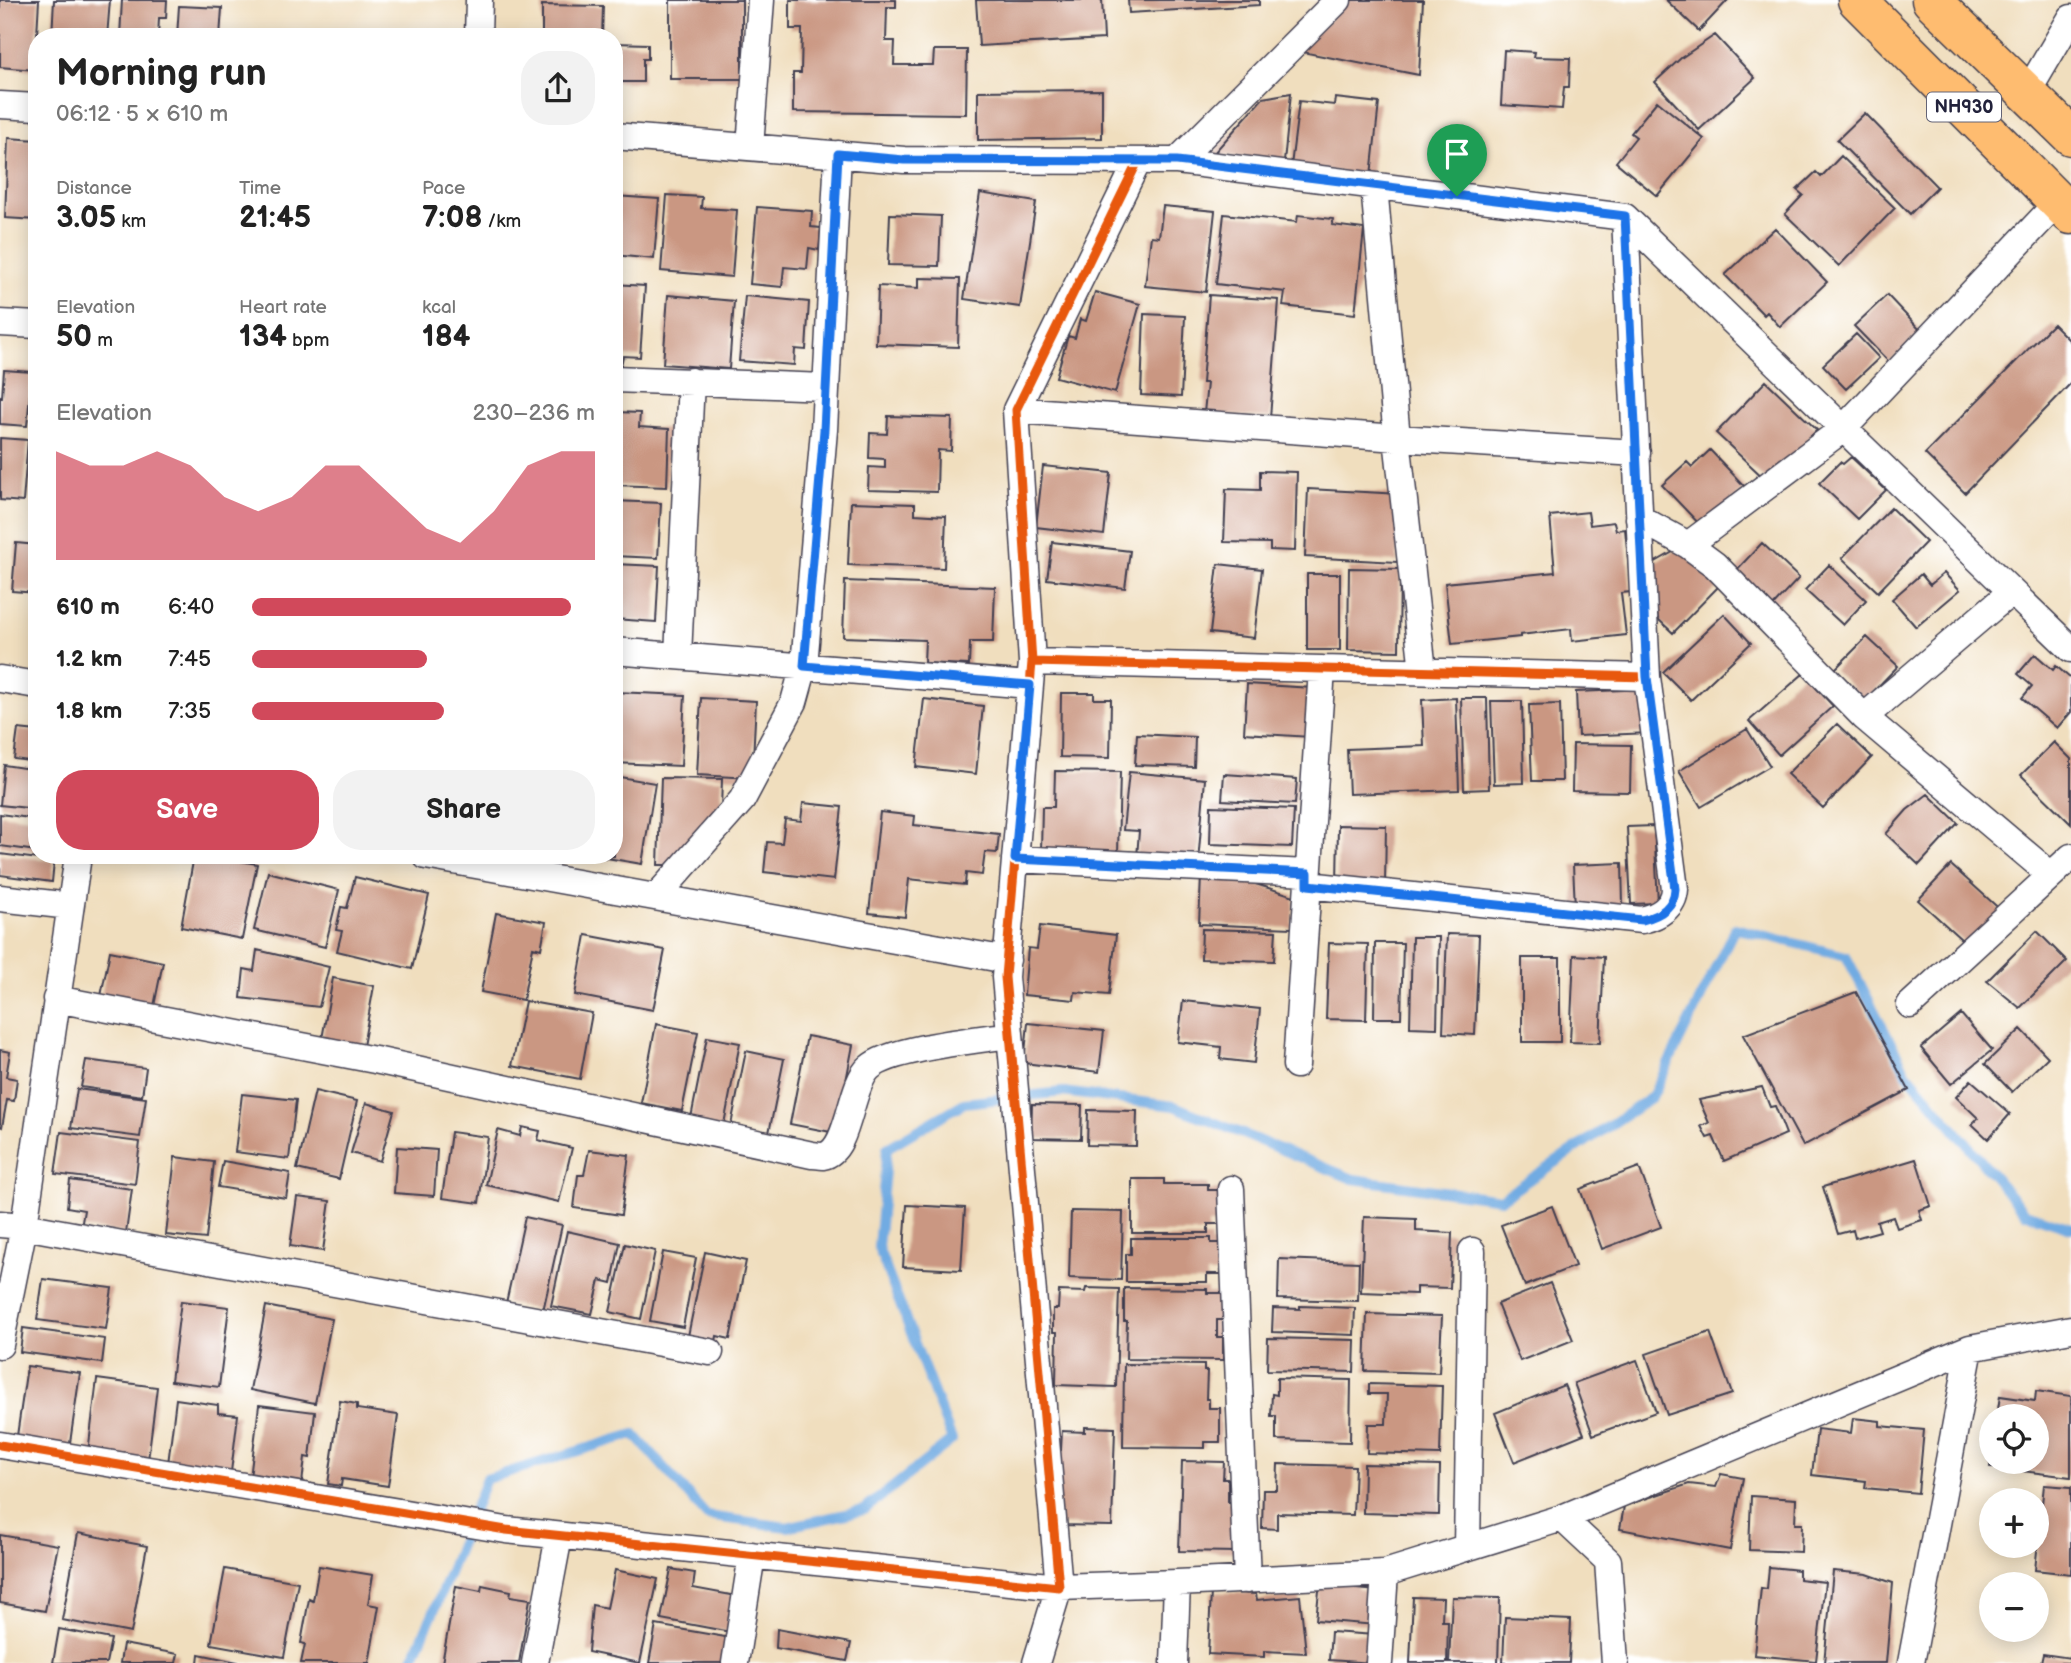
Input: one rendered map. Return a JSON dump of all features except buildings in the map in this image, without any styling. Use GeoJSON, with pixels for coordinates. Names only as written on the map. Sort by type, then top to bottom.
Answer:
{"type":"FeatureCollection","features":[{"type":"Feature","properties":{"kind":"highway","name":"NH930"},"geometry":{"type":"LineString","coordinates":[[1857,0],[2065,209]]}},
{"type":"Feature","properties":{"kind":"highway","name":"NH930"},"geometry":{"type":"LineString","coordinates":[[1931,0],[2071,136]]}},
{"type":"Feature","properties":{"kind":"street"},"geometry":{"type":"LineString","coordinates":[[478,28],[479,0]]}},
{"type":"Feature","properties":{"kind":"street"},"geometry":{"type":"LineString","coordinates":[[750,148],[761,0]]}},
{"type":"Feature","properties":{"kind":"street"},"geometry":{"type":"LineString","coordinates":[[1177,161],[1338,0]]}},
{"type":"Feature","properties":{"kind":"street"},"geometry":{"type":"LineString","coordinates":[[2027,93],[2071,18]]}},
{"type":"Feature","properties":{"kind":"street"},"geometry":{"type":"LineString","coordinates":[[0,105],[28,107]]}},
{"type":"Feature","properties":{"kind":"street"},"geometry":{"type":"LineString","coordinates":[[623,137],[904,160],[1177,161],[1625,216],[2071,649]]}},
{"type":"Feature","properties":{"kind":"street"},"geometry":{"type":"LineString","coordinates":[[656,897],[742,800],[794,702],[804,666],[826,387],[838,154]]}},
{"type":"Feature","properties":{"kind":"street"},"geometry":{"type":"LineString","coordinates":[[1036,1663],[1059,1587],[1005,977],[1031,673],[1016,410],[1138,161]]}},
{"type":"Feature","properties":{"kind":"street"},"geometry":{"type":"LineString","coordinates":[[1374,186],[1397,438],[1423,671]]}},
{"type":"Feature","properties":{"kind":"street"},"geometry":{"type":"LineString","coordinates":[[1688,545],[1843,429],[2065,209]]}},
{"type":"Feature","properties":{"kind":"street"},"geometry":{"type":"LineString","coordinates":[[1015,859],[1308,879],[1642,920],[1654,917],[1672,903],[1675,889],[1647,677],[1625,216]]}},
{"type":"Feature","properties":{"kind":"street"},"geometry":{"type":"LineString","coordinates":[[0,323],[28,325]]}},
{"type":"Feature","properties":{"kind":"street"},"geometry":{"type":"LineString","coordinates":[[623,379],[826,387]]}},
{"type":"Feature","properties":{"kind":"street"},"geometry":{"type":"LineString","coordinates":[[678,656],[691,382]]}},
{"type":"Feature","properties":{"kind":"street"},"geometry":{"type":"LineString","coordinates":[[1016,410],[1637,453]]}},
{"type":"Feature","properties":{"kind":"street"},"geometry":{"type":"LineString","coordinates":[[1639,518],[1688,545],[1715,565],[1864,717],[2051,875]]}},
{"type":"Feature","properties":{"kind":"street"},"geometry":{"type":"LineString","coordinates":[[1864,717],[2011,592]]}},
{"type":"Feature","properties":{"kind":"street"},"geometry":{"type":"LineString","coordinates":[[623,652],[804,666],[1031,673],[1322,669],[1647,677]]}},
{"type":"Feature","properties":{"kind":"street"},"geometry":{"type":"LineString","coordinates":[[1296,1065],[1322,669]]}},
{"type":"Feature","properties":{"kind":"street"},"geometry":{"type":"LineString","coordinates":[[0,679],[28,684]]}},
{"type":"Feature","properties":{"kind":"street"},"geometry":{"type":"LineString","coordinates":[[1910,1005],[2071,857]]}},
{"type":"Feature","properties":{"kind":"street"},"geometry":{"type":"LineString","coordinates":[[0,1345],[12,1225],[56,999],[77,864]]}},
{"type":"Feature","properties":{"kind":"street"},"geometry":{"type":"LineString","coordinates":[[471,864],[1007,960]]}},
{"type":"Feature","properties":{"kind":"street"},"geometry":{"type":"LineString","coordinates":[[0,898],[70,906]]}},
{"type":"Feature","properties":{"kind":"street"},"geometry":{"type":"LineString","coordinates":[[56,999],[375,1060],[824,1156],[838,1145],[861,1078],[882,1059],[903,1052],[1010,1035]]}},
{"type":"Feature","properties":{"kind":"street"},"geometry":{"type":"LineString","coordinates":[[1231,1189],[1247,1580]]}},
{"type":"Feature","properties":{"kind":"street"},"geometry":{"type":"LineString","coordinates":[[12,1225],[709,1352]]}},
{"type":"Feature","properties":{"kind":"street"},"geometry":{"type":"LineString","coordinates":[[1467,1547],[1472,1251]]}},
{"type":"Feature","properties":{"kind":"street"},"geometry":{"type":"LineString","coordinates":[[0,1445],[506,1531],[1059,1587],[1385,1573],[1562,1518],[1970,1348],[2071,1329]]}},
{"type":"Feature","properties":{"kind":"street"},"geometry":{"type":"LineString","coordinates":[[1911,1663],[1970,1348]]}},
{"type":"Feature","properties":{"kind":"street"},"geometry":{"type":"LineString","coordinates":[[1562,1518],[1608,1561],[1615,1663]]}},
{"type":"Feature","properties":{"kind":"street"},"geometry":{"type":"LineString","coordinates":[[536,1663],[559,1536]]}},
{"type":"Feature","properties":{"kind":"street"},"geometry":{"type":"LineString","coordinates":[[735,1663],[752,1555]]}},
{"type":"Feature","properties":{"kind":"street"},"geometry":{"type":"LineString","coordinates":[[1379,1663],[1385,1573]]}},
{"type":"Feature","properties":{"kind":"street"},"geometry":{"type":"LineString","coordinates":[[1174,1663],[1177,1583]]}},
{"type":"Feature","properties":{"kind":"waterway"},"geometry":{"type":"LineString","coordinates":[[411,1663],[486,1479],[634,1434],[707,1516],[787,1527],[864,1510],[952,1440],[878,1247],[887,1148],[964,1103],[1063,1092],[1174,1106],[1353,1179],[1501,1199],[1652,1097],[1735,928],[1846,956],[1906,1072],[2025,1213],[2071,1228]]}},
{"type":"Feature","properties":{"kind":"cycle path"},"geometry":{"type":"LineString","coordinates":[[0,1445],[506,1530],[1059,1587],[1005,977],[1032,662],[1016,410],[1138,161]]}},
{"type":"Feature","properties":{"kind":"cycle path"},"geometry":{"type":"LineString","coordinates":[[1032,662],[1647,677],[1625,217]]}},
{"type":"Feature","properties":{"kind":"route"},"geometry":{"type":"LineString","coordinates":[[838,154],[904,160],[1177,161],[1457,196],[1625,216],[1647,677],[1675,889],[1672,903],[1654,917],[1642,920],[1308,885],[1308,873],[1015,859],[1030,685],[804,666],[824,430],[838,154]]}}]}
